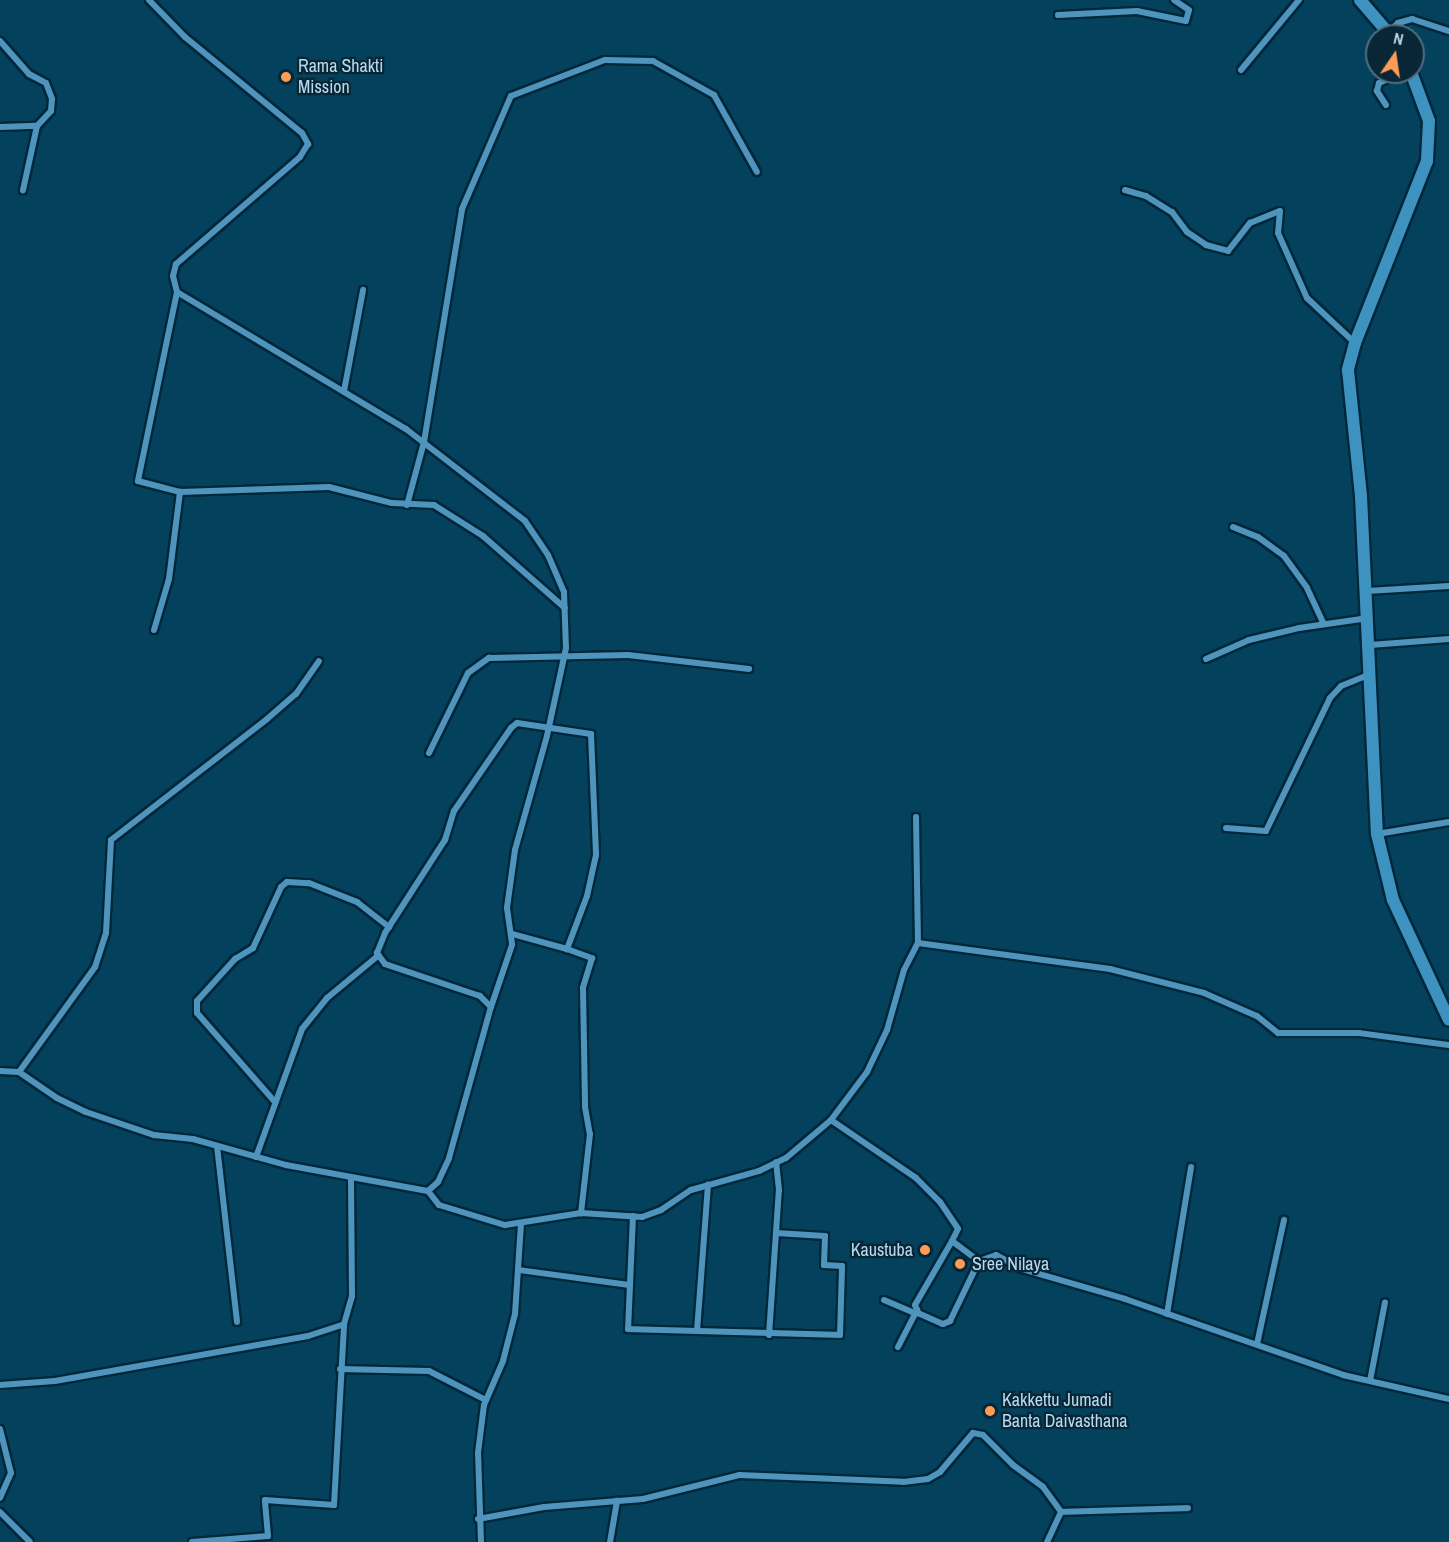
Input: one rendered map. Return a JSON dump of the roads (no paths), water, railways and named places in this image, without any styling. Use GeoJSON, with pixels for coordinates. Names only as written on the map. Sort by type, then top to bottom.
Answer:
{"type":"FeatureCollection","features":[{"type":"Feature","properties":{"kind":"street"},"geometry":{"type":"LineString","coordinates":[[149,0],[185,37],[303,133],[308,144],[300,157],[176,264],[173,276],[177,292],[138,481],[180,492],[329,487],[406,505],[434,505],[483,536],[565,608]]}},
{"type":"Feature","properties":{"kind":"street"},"geometry":{"type":"LineString","coordinates":[[1058,15],[1137,10],[1186,21],[1189,10],[1174,0]]}},
{"type":"Feature","properties":{"kind":"street"},"geometry":{"type":"LineString","coordinates":[[1241,70],[1299,0]]}},
{"type":"Feature","properties":{"kind":"street"},"geometry":{"type":"LineString","coordinates":[[1360,0],[1381,24]]}},
{"type":"Feature","properties":{"kind":"street"},"geometry":{"type":"LineString","coordinates":[[1397,24],[1412,19],[1449,31]]}},
{"type":"Feature","properties":{"kind":"street"},"geometry":{"type":"LineString","coordinates":[[0,42],[29,74],[46,83],[52,99],[51,111],[37,126],[23,190]]}},
{"type":"Feature","properties":{"kind":"street"},"geometry":{"type":"LineString","coordinates":[[406,505],[424,442],[462,209],[511,96],[605,60],[653,61],[714,95],[757,172]]}},
{"type":"Feature","properties":{"kind":"street"},"geometry":{"type":"LineString","coordinates":[[1380,84],[1377,91],[1386,105]]}},
{"type":"Feature","properties":{"kind":"street"},"geometry":{"type":"LineString","coordinates":[[1415,84],[1429,121],[1426,161],[1355,343],[1348,370],[1367,591],[1377,834],[1393,900],[1449,1020]]}},
{"type":"Feature","properties":{"kind":"street"},"geometry":{"type":"LineString","coordinates":[[0,127],[37,126]]}},
{"type":"Feature","properties":{"kind":"street"},"geometry":{"type":"LineString","coordinates":[[1125,190],[1146,196],[1172,212],[1187,232],[1206,245],[1228,251],[1250,223],[1280,211],[1278,233],[1307,298],[1355,343]]}},
{"type":"Feature","properties":{"kind":"street"},"geometry":{"type":"LineString","coordinates":[[344,392],[363,290]]}},
{"type":"Feature","properties":{"kind":"street"},"geometry":{"type":"LineString","coordinates":[[177,292],[424,442],[525,520],[552,564],[564,592],[564,659],[549,726],[514,850],[507,908],[512,934],[507,967],[491,1007],[449,1158],[438,1182],[428,1191]]}},
{"type":"Feature","properties":{"kind":"street"},"geometry":{"type":"LineString","coordinates":[[154,630],[169,579],[180,492]]}},
{"type":"Feature","properties":{"kind":"street"},"geometry":{"type":"LineString","coordinates":[[1233,527],[1258,537],[1284,556],[1307,588],[1323,624]]}},
{"type":"Feature","properties":{"kind":"street"},"geometry":{"type":"LineString","coordinates":[[1367,591],[1449,586]]}},
{"type":"Feature","properties":{"kind":"street"},"geometry":{"type":"LineString","coordinates":[[1206,659],[1249,640],[1323,624],[1368,618]]}},
{"type":"Feature","properties":{"kind":"street"},"geometry":{"type":"LineString","coordinates":[[1370,645],[1449,639]]}},
{"type":"Feature","properties":{"kind":"street"},"geometry":{"type":"LineString","coordinates":[[429,753],[468,673],[489,658],[564,659],[628,655],[749,669]]}},
{"type":"Feature","properties":{"kind":"street"},"geometry":{"type":"LineString","coordinates":[[20,1072],[95,968],[106,933],[111,840],[267,719],[296,694],[319,661]]}},
{"type":"Feature","properties":{"kind":"street"},"geometry":{"type":"LineString","coordinates":[[1226,828],[1266,831],[1330,698],[1341,686],[1371,674]]}},
{"type":"Feature","properties":{"kind":"street"},"geometry":{"type":"LineString","coordinates":[[256,1157],[302,1029],[327,998],[379,955],[389,927],[445,840],[454,811],[511,728],[517,723],[591,734],[596,855],[587,896],[567,948]]}},
{"type":"Feature","properties":{"kind":"street"},"geometry":{"type":"LineString","coordinates":[[0,1071],[20,1072],[57,1098],[86,1112],[154,1135],[217,1146],[351,1178],[428,1191],[439,1204],[490,1222],[521,1223],[581,1213],[633,1216],[661,1210],[708,1184],[776,1162],[812,1140],[831,1120],[867,1072],[887,1030],[904,970],[918,943],[915,817]]}},
{"type":"Feature","properties":{"kind":"street"},"geometry":{"type":"LineString","coordinates":[[1377,834],[1449,822]]}},
{"type":"Feature","properties":{"kind":"street"},"geometry":{"type":"LineString","coordinates":[[275,1102],[197,1013],[197,1001],[235,959],[253,948],[281,887],[287,882],[309,883],[357,902],[389,927]]}},
{"type":"Feature","properties":{"kind":"street"},"geometry":{"type":"LineString","coordinates":[[512,934],[567,948],[592,958],[583,988],[590,1152],[581,1213]]}},
{"type":"Feature","properties":{"kind":"street"},"geometry":{"type":"LineString","coordinates":[[918,943],[1067,961],[1204,993],[1257,1016],[1278,1033],[1359,1033],[1449,1044]]}},
{"type":"Feature","properties":{"kind":"street"},"geometry":{"type":"LineString","coordinates":[[379,955],[385,964],[480,996],[491,1007]]}},
{"type":"Feature","properties":{"kind":"street"},"geometry":{"type":"LineString","coordinates":[[831,1120],[916,1178],[940,1202],[958,1229],[915,1305],[915,1311],[898,1347]]}},
{"type":"Feature","properties":{"kind":"street"},"geometry":{"type":"LineString","coordinates":[[217,1146],[237,1322]]}},
{"type":"Feature","properties":{"kind":"street"},"geometry":{"type":"LineString","coordinates":[[769,1335],[776,1233],[776,1162]]}},
{"type":"Feature","properties":{"kind":"street"},"geometry":{"type":"LineString","coordinates":[[1167,1314],[1191,1167]]}},
{"type":"Feature","properties":{"kind":"street"},"geometry":{"type":"LineString","coordinates":[[192,1542],[268,1536],[265,1500],[334,1505],[340,1369],[344,1324],[352,1296],[351,1178]]}},
{"type":"Feature","properties":{"kind":"street"},"geometry":{"type":"LineString","coordinates":[[697,1331],[708,1184]]}},
{"type":"Feature","properties":{"kind":"street"},"geometry":{"type":"LineString","coordinates":[[633,1216],[628,1329],[769,1335],[840,1335],[842,1266],[824,1265],[825,1236],[776,1233]]}},
{"type":"Feature","properties":{"kind":"street"},"geometry":{"type":"LineString","coordinates":[[1257,1344],[1284,1220]]}},
{"type":"Feature","properties":{"kind":"street"},"geometry":{"type":"LineString","coordinates":[[481,1542],[478,1519],[478,1453],[486,1400],[503,1361],[515,1314],[521,1223]]}},
{"type":"Feature","properties":{"kind":"street"},"geometry":{"type":"LineString","coordinates":[[952,1241],[979,1261]]}},
{"type":"Feature","properties":{"kind":"street"},"geometry":{"type":"LineString","coordinates":[[884,1300],[943,1324],[950,1322],[979,1261],[996,1255],[1022,1269],[1370,1381],[1449,1399]]}},
{"type":"Feature","properties":{"kind":"street"},"geometry":{"type":"LineString","coordinates":[[519,1270],[630,1285]]}},
{"type":"Feature","properties":{"kind":"street"},"geometry":{"type":"LineString","coordinates":[[1370,1381],[1385,1302]]}},
{"type":"Feature","properties":{"kind":"street"},"geometry":{"type":"LineString","coordinates":[[0,1385],[55,1381],[296,1338],[344,1324]]}},
{"type":"Feature","properties":{"kind":"street"},"geometry":{"type":"LineString","coordinates":[[340,1369],[429,1371],[486,1400]]}},
{"type":"Feature","properties":{"kind":"street"},"geometry":{"type":"LineString","coordinates":[[0,1429],[11,1473],[0,1498]]}},
{"type":"Feature","properties":{"kind":"street"},"geometry":{"type":"LineString","coordinates":[[478,1519],[544,1507],[643,1499],[739,1475],[903,1482],[927,1479],[939,1472],[973,1433],[983,1435],[1013,1466],[1043,1487],[1061,1512]]}},
{"type":"Feature","properties":{"kind":"street"},"geometry":{"type":"LineString","coordinates":[[610,1542],[616,1501]]}},
{"type":"Feature","properties":{"kind":"street"},"geometry":{"type":"LineString","coordinates":[[1061,1512],[1188,1508]]}},
{"type":"Feature","properties":{"kind":"street"},"geometry":{"type":"LineString","coordinates":[[0,1512],[30,1542]]}},
{"type":"Feature","properties":{"kind":"street"},"geometry":{"type":"LineString","coordinates":[[1047,1542],[1061,1512]]}},
{"type":"Feature","properties":{"kind":"place","name":"Rama Shakti Mission"},"geometry":{"type":"Point","coordinates":[286,77]}},
{"type":"Feature","properties":{"kind":"place","name":"Kaustuba"},"geometry":{"type":"Point","coordinates":[925,1250]}},
{"type":"Feature","properties":{"kind":"place","name":"Sree Nilaya"},"geometry":{"type":"Point","coordinates":[960,1264]}},
{"type":"Feature","properties":{"kind":"place","name":"Kakkettu Jumadi Banta Daivasthana"},"geometry":{"type":"Point","coordinates":[990,1411]}}]}
